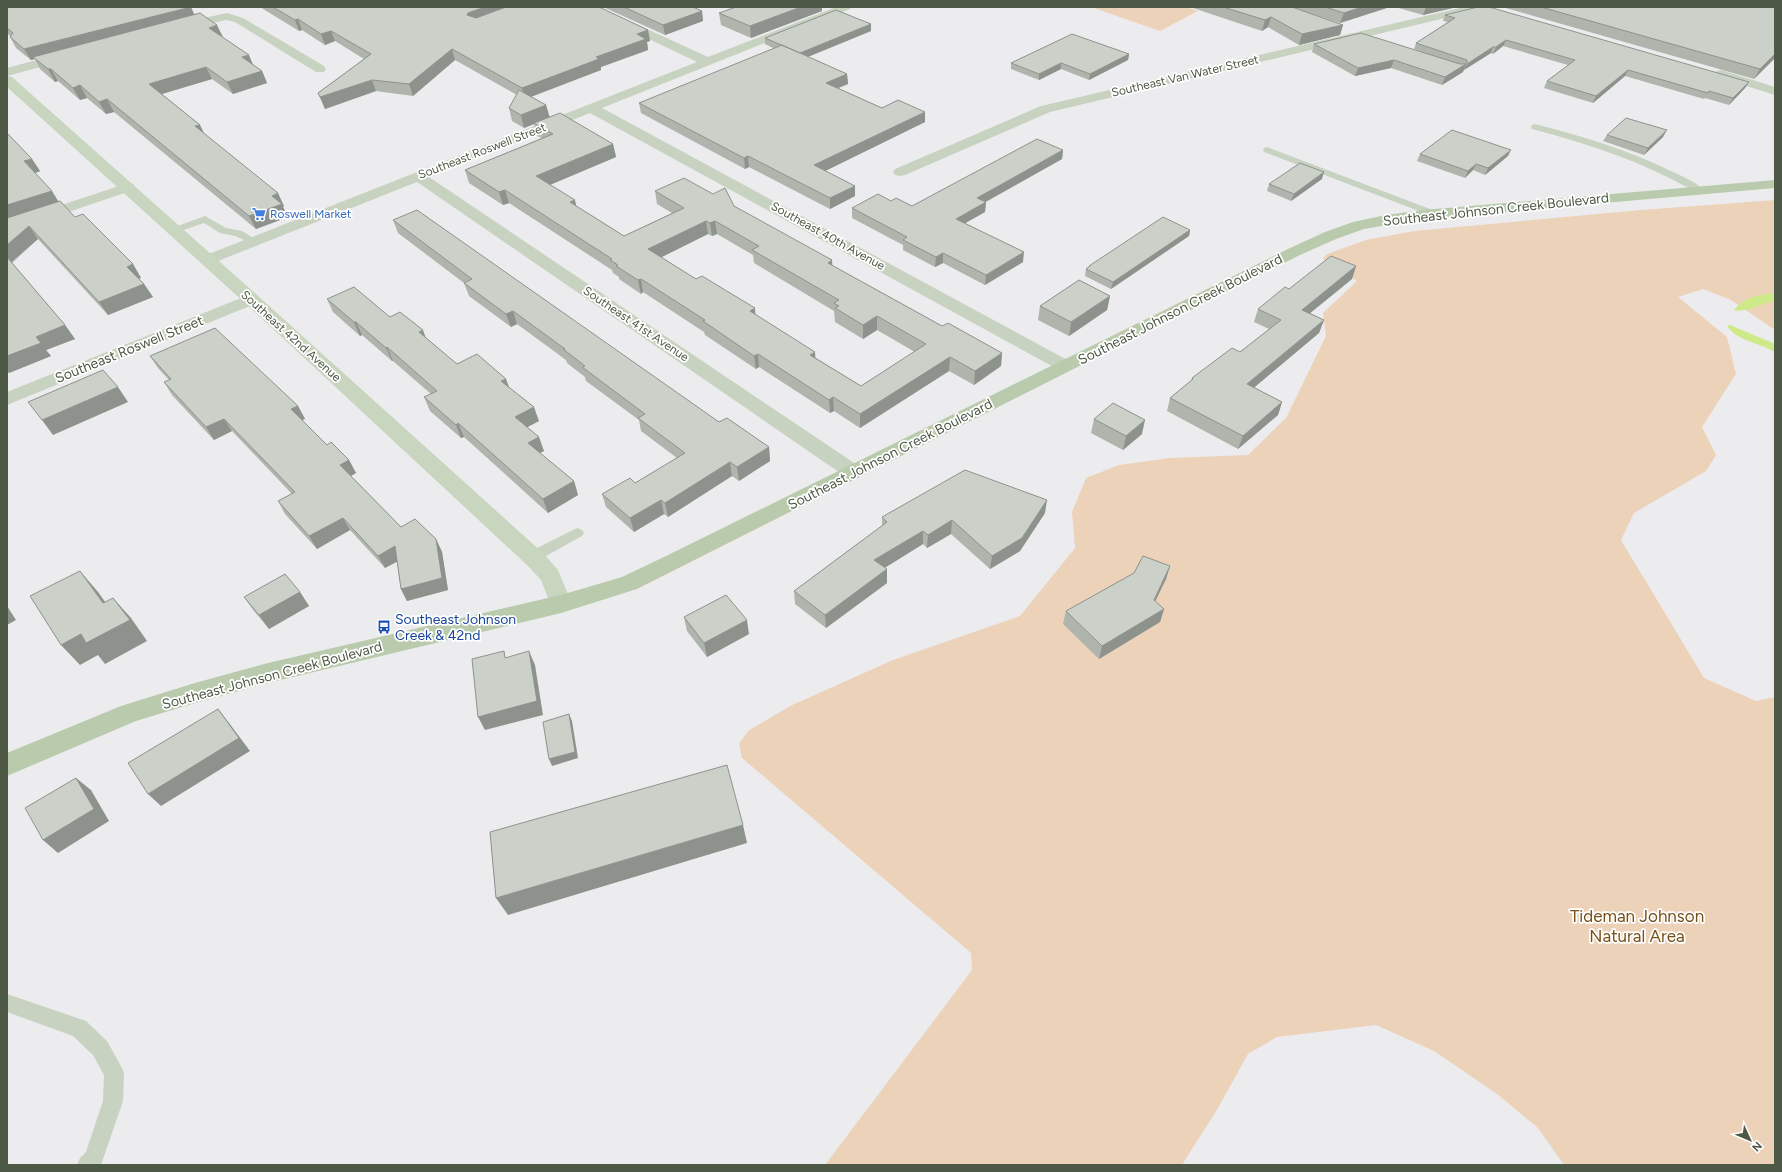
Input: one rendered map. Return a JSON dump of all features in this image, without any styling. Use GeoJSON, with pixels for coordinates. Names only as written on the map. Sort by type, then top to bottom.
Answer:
{"type":"FeatureCollection","features":[{"type":"Feature","properties":{"kind":"main road","name":"Southeast Johnson Creek Boulevard"},"geometry":{"type":"LineString","coordinates":[[7,765],[51,745],[130,713],[196,693],[268,673],[561,604],[599,594],[636,580],[1327,236],[1368,223],[1435,214],[1698,189],[1775,184]]}},
{"type":"Feature","properties":{"kind":"street"},"geometry":{"type":"LineString","coordinates":[[590,7],[708,62]]}},
{"type":"Feature","properties":{"kind":"street","name":"Southeast Roswell Street"},"geometry":{"type":"LineString","coordinates":[[207,260],[846,7]]}},
{"type":"Feature","properties":{"kind":"street","name":"Southeast Van Water Street"},"geometry":{"type":"LineString","coordinates":[[900,172],[1046,109],[1479,7]]}},
{"type":"Feature","properties":{"kind":"street"},"geometry":{"type":"LineString","coordinates":[[166,30],[226,16],[239,20],[320,69]]}},
{"type":"Feature","properties":{"kind":"street"},"geometry":{"type":"LineString","coordinates":[[1341,28],[1360,35]]}},
{"type":"Feature","properties":{"kind":"street"},"geometry":{"type":"LineString","coordinates":[[7,72],[75,54]]}},
{"type":"Feature","properties":{"kind":"street"},"geometry":{"type":"LineString","coordinates":[[1709,71],[1775,91]]}},
{"type":"Feature","properties":{"kind":"street","name":"Southeast 42nd Avenue"},"geometry":{"type":"LineString","coordinates":[[7,80],[128,187],[532,557],[550,576],[561,604]]}},
{"type":"Feature","properties":{"kind":"street","name":"Southeast 40th Avenue"},"geometry":{"type":"LineString","coordinates":[[591,108],[1065,366]]}},
{"type":"Feature","properties":{"kind":"street","name":"Southeast 41st Avenue"},"geometry":{"type":"LineString","coordinates":[[418,176],[853,472]]}},
{"type":"Feature","properties":{"kind":"street"},"geometry":{"type":"LineString","coordinates":[[7,228],[128,187]]}},
{"type":"Feature","properties":{"kind":"street","name":"Southeast Roswell Street"},"geometry":{"type":"LineString","coordinates":[[7,399],[251,299]]}},
{"type":"Feature","properties":{"kind":"lane"},"geometry":{"type":"LineString","coordinates":[[1360,35],[1374,40]]}},
{"type":"Feature","properties":{"kind":"lane"},"geometry":{"type":"LineString","coordinates":[[1535,127],[1637,158],[1698,189]]}},
{"type":"Feature","properties":{"kind":"lane"},"geometry":{"type":"LineString","coordinates":[[1268,150],[1435,214]]}},
{"type":"Feature","properties":{"kind":"lane"},"geometry":{"type":"LineString","coordinates":[[175,230],[205,219],[222,230],[238,233],[253,241]]}},
{"type":"Feature","properties":{"kind":"lane"},"geometry":{"type":"LineString","coordinates":[[532,557],[577,534]]}},
{"type":"Feature","properties":{"kind":"lane"},"geometry":{"type":"LineString","coordinates":[[7,1003],[46,1018],[79,1028],[100,1048],[114,1073],[114,1101],[94,1158],[87,1165]]}},
{"type":"Feature","properties":{"kind":"green space"},"geometry":{"type":"Polygon","coordinates":[[[1091,7],[1186,7],[1198,11],[1160,31],[1091,7]]]}},
{"type":"Feature","properties":{"kind":"green space","name":"Tideman Johnson Natural Area"},"geometry":{"type":"Polygon","coordinates":[[[1775,200],[1775,330],[1731,300],[1703,289],[1678,297],[1727,337],[1736,374],[1702,427],[1716,455],[1706,471],[1634,513],[1621,540],[1704,678],[1756,701],[1775,697],[1775,1165],[1564,1165],[1538,1128],[1497,1094],[1434,1051],[1376,1025],[1277,1037],[1248,1054],[1218,1108],[1182,1165],[825,1165],[972,970],[971,953],[742,758],[739,744],[748,731],[790,706],[893,660],[1020,616],[1075,548],[1072,512],[1086,478],[1119,465],[1170,458],[1248,455],[1286,418],[1326,336],[1323,313],[1357,281],[1323,259],[1327,254],[1366,240],[1414,231],[1641,210],[1775,200]]]}},
{"type":"Feature","properties":{"kind":"shaded area"},"geometry":{"type":"Polygon","coordinates":[[[1775,293],[1775,301],[1749,309],[1739,311],[1734,310],[1748,299],[1775,293]]]}},
{"type":"Feature","properties":{"kind":"shaded area"},"geometry":{"type":"Polygon","coordinates":[[[1730,325],[1775,344],[1775,352],[1737,335],[1727,326],[1730,325]]]}},
{"type":"Feature","properties":{"kind":"building"},"geometry":{"type":"Polygon","coordinates":[[[7,7],[191,7],[24,49],[10,37],[13,33],[7,28],[7,7]]]}},
{"type":"Feature","properties":{"kind":"building"},"geometry":{"type":"Polygon","coordinates":[[[273,7],[485,7],[468,13],[467,15],[476,18],[506,7],[599,7],[648,30],[637,34],[646,39],[596,57],[599,59],[522,88],[452,49],[409,84],[372,80],[320,97],[318,93],[371,54],[331,31],[321,34],[298,19],[295,20],[273,7]]]}},
{"type":"Feature","properties":{"kind":"building"},"geometry":{"type":"Polygon","coordinates":[[[624,7],[693,7],[702,11],[663,25],[624,7]]]}},
{"type":"Feature","properties":{"kind":"building"},"geometry":{"type":"Polygon","coordinates":[[[736,7],[801,7],[750,26],[719,13],[736,7]]]}},
{"type":"Feature","properties":{"kind":"building"},"geometry":{"type":"Polygon","coordinates":[[[1223,7],[1292,7],[1343,25],[1302,34],[1271,17],[1265,20],[1223,7]]]}},
{"type":"Feature","properties":{"kind":"building"},"geometry":{"type":"Polygon","coordinates":[[[1325,7],[1362,7],[1344,13],[1325,7]]]}},
{"type":"Feature","properties":{"kind":"building"},"geometry":{"type":"Polygon","coordinates":[[[1478,7],[1489,7],[1749,82],[1733,98],[1709,91],[1708,93],[1628,70],[1596,96],[1547,81],[1575,60],[1506,40],[1467,64],[1467,60],[1416,43],[1455,18],[1445,15],[1478,7]]]}},
{"type":"Feature","properties":{"kind":"building"},"geometry":{"type":"Polygon","coordinates":[[[1541,7],[1775,7],[1775,54],[1760,69],[1541,7]]]}},
{"type":"Feature","properties":{"kind":"building"},"geometry":{"type":"Polygon","coordinates":[[[836,10],[871,24],[800,53],[765,38],[836,10]]]}},
{"type":"Feature","properties":{"kind":"building"},"geometry":{"type":"Polygon","coordinates":[[[200,13],[217,25],[209,28],[249,55],[242,57],[262,71],[227,82],[206,67],[149,84],[200,125],[195,126],[278,193],[272,196],[282,204],[249,216],[107,99],[99,102],[80,85],[73,88],[51,69],[48,69],[33,57],[200,13]]]}},
{"type":"Feature","properties":{"kind":"building"},"geometry":{"type":"Polygon","coordinates":[[[1361,33],[1460,64],[1466,64],[1445,77],[1394,60],[1358,68],[1314,44],[1361,33]]]}},
{"type":"Feature","properties":{"kind":"building"},"geometry":{"type":"Polygon","coordinates":[[[1072,34],[1129,54],[1090,74],[1061,63],[1039,74],[1011,63],[1072,34]]]}},
{"type":"Feature","properties":{"kind":"building"},"geometry":{"type":"Polygon","coordinates":[[[782,45],[847,74],[826,83],[882,108],[898,100],[925,112],[814,165],[855,186],[830,198],[748,156],[744,158],[639,103],[782,45]]]}},
{"type":"Feature","properties":{"kind":"building"},"geometry":{"type":"Polygon","coordinates":[[[519,90],[546,105],[521,115],[509,108],[519,90]]]}},
{"type":"Feature","properties":{"kind":"building"},"geometry":{"type":"Polygon","coordinates":[[[560,113],[613,144],[536,176],[575,200],[570,202],[624,236],[684,208],[655,191],[684,178],[713,194],[725,188],[734,206],[832,260],[828,263],[942,326],[948,323],[1002,353],[975,371],[950,357],[860,414],[833,397],[829,400],[758,354],[754,356],[703,321],[705,320],[641,279],[638,280],[616,266],[618,265],[610,260],[612,259],[505,190],[499,192],[465,170],[553,134],[534,123],[560,113]],[[706,221],[648,249],[696,279],[702,276],[755,308],[750,311],[815,352],[810,355],[861,386],[926,344],[877,316],[863,325],[835,308],[839,306],[834,303],[839,300],[752,250],[759,246],[715,221],[710,223],[706,221]]]}},
{"type":"Feature","properties":{"kind":"building"},"geometry":{"type":"Polygon","coordinates":[[[1626,118],[1667,130],[1648,148],[1607,135],[1626,118]]]}},
{"type":"Feature","properties":{"kind":"building"},"geometry":{"type":"Polygon","coordinates":[[[1452,130],[1511,150],[1488,168],[1476,164],[1468,171],[1420,154],[1452,130]]]}},
{"type":"Feature","properties":{"kind":"building"},"geometry":{"type":"Polygon","coordinates":[[[7,133],[32,159],[24,161],[52,191],[7,205],[7,133]]]}},
{"type":"Feature","properties":{"kind":"building"},"geometry":{"type":"Polygon","coordinates":[[[1037,139],[1063,150],[977,198],[986,202],[956,219],[1024,252],[986,275],[943,253],[936,257],[903,240],[907,237],[852,208],[878,194],[891,201],[896,198],[912,206],[1037,139]]]}},
{"type":"Feature","properties":{"kind":"building"},"geometry":{"type":"Polygon","coordinates":[[[1300,163],[1324,172],[1294,194],[1269,184],[1300,163]]]}},
{"type":"Feature","properties":{"kind":"building"},"geometry":{"type":"Polygon","coordinates":[[[60,201],[75,217],[83,214],[133,264],[127,267],[144,284],[99,302],[29,226],[7,245],[7,218],[60,201]]]}},
{"type":"Feature","properties":{"kind":"building"},"geometry":{"type":"Polygon","coordinates":[[[417,210],[719,422],[727,418],[769,447],[737,467],[730,462],[665,503],[661,500],[630,518],[602,494],[630,478],[635,483],[685,453],[638,418],[645,414],[582,367],[585,366],[563,349],[565,349],[513,311],[506,314],[464,283],[472,279],[393,220],[417,210]]]}},
{"type":"Feature","properties":{"kind":"building"},"geometry":{"type":"Polygon","coordinates":[[[1163,217],[1190,230],[1113,282],[1086,269],[1089,266],[1163,217]]]}},
{"type":"Feature","properties":{"kind":"building"},"geometry":{"type":"Polygon","coordinates":[[[1331,256],[1356,266],[1302,310],[1324,320],[1247,384],[1282,402],[1243,436],[1170,398],[1193,379],[1192,378],[1232,348],[1240,352],[1281,320],[1258,309],[1285,287],[1289,289],[1331,256]]]}},
{"type":"Feature","properties":{"kind":"building"},"geometry":{"type":"Polygon","coordinates":[[[7,257],[65,325],[36,337],[41,343],[7,356],[7,257]]]}},
{"type":"Feature","properties":{"kind":"building"},"geometry":{"type":"Polygon","coordinates":[[[1079,280],[1110,296],[1071,322],[1040,306],[1079,280]]]}},
{"type":"Feature","properties":{"kind":"building"},"geometry":{"type":"Polygon","coordinates":[[[354,287],[390,317],[400,312],[423,330],[419,332],[457,364],[477,354],[506,379],[501,381],[534,407],[515,417],[539,437],[528,443],[574,481],[543,499],[458,423],[456,425],[424,397],[437,391],[387,347],[386,348],[327,299],[354,287]]]}},
{"type":"Feature","properties":{"kind":"building"},"geometry":{"type":"Polygon","coordinates":[[[215,328],[298,406],[291,409],[327,445],[331,442],[349,460],[340,465],[401,527],[415,519],[436,539],[442,578],[401,589],[395,546],[378,556],[343,518],[309,536],[278,501],[295,492],[224,419],[206,427],[164,382],[171,379],[150,356],[215,328]]]}},
{"type":"Feature","properties":{"kind":"building"},"geometry":{"type":"Polygon","coordinates":[[[103,370],[118,387],[42,420],[28,402],[103,370]]]}},
{"type":"Feature","properties":{"kind":"building"},"geometry":{"type":"Polygon","coordinates":[[[1113,403],[1145,420],[1126,436],[1094,419],[1113,403]]]}},
{"type":"Feature","properties":{"kind":"building"},"geometry":{"type":"Polygon","coordinates":[[[965,470],[1047,500],[1022,538],[992,556],[952,520],[928,535],[923,531],[874,560],[887,569],[825,615],[794,591],[887,522],[882,517],[965,470]]]}},
{"type":"Feature","properties":{"kind":"building"},"geometry":{"type":"Polygon","coordinates":[[[1143,556],[1170,566],[1154,600],[1164,609],[1102,646],[1066,611],[1134,573],[1143,556]]]}},
{"type":"Feature","properties":{"kind":"building"},"geometry":{"type":"Polygon","coordinates":[[[80,571],[103,603],[113,598],[130,620],[86,643],[81,634],[61,645],[30,596],[80,571]]]}},
{"type":"Feature","properties":{"kind":"building"},"geometry":{"type":"Polygon","coordinates":[[[285,574],[300,592],[259,615],[244,597],[285,574]]]}},
{"type":"Feature","properties":{"kind":"building"},"geometry":{"type":"Polygon","coordinates":[[[726,595],[747,620],[704,643],[684,617],[726,595]]]}},
{"type":"Feature","properties":{"kind":"building"},"geometry":{"type":"Polygon","coordinates":[[[504,651],[505,658],[529,651],[537,701],[478,717],[472,659],[504,651]]]}},
{"type":"Feature","properties":{"kind":"building"},"geometry":{"type":"Polygon","coordinates":[[[218,709],[239,738],[148,794],[128,763],[218,709]]]}},
{"type":"Feature","properties":{"kind":"building"},"geometry":{"type":"Polygon","coordinates":[[[569,714],[575,752],[549,759],[543,722],[569,714]]]}},
{"type":"Feature","properties":{"kind":"building"},"geometry":{"type":"Polygon","coordinates":[[[727,765],[743,825],[496,898],[490,832],[727,765]]]}},
{"type":"Feature","properties":{"kind":"building"},"geometry":{"type":"Polygon","coordinates":[[[76,778],[94,809],[43,840],[25,808],[76,778]]]}},
{"type":"Feature","properties":{"kind":"place","name":"Roswell Market"},"geometry":{"type":"Point","coordinates":[259,214]}},
{"type":"Feature","properties":{"kind":"place","name":"Southeast Johnson Creek & 42nd"},"geometry":{"type":"Point","coordinates":[384,627]}}]}
